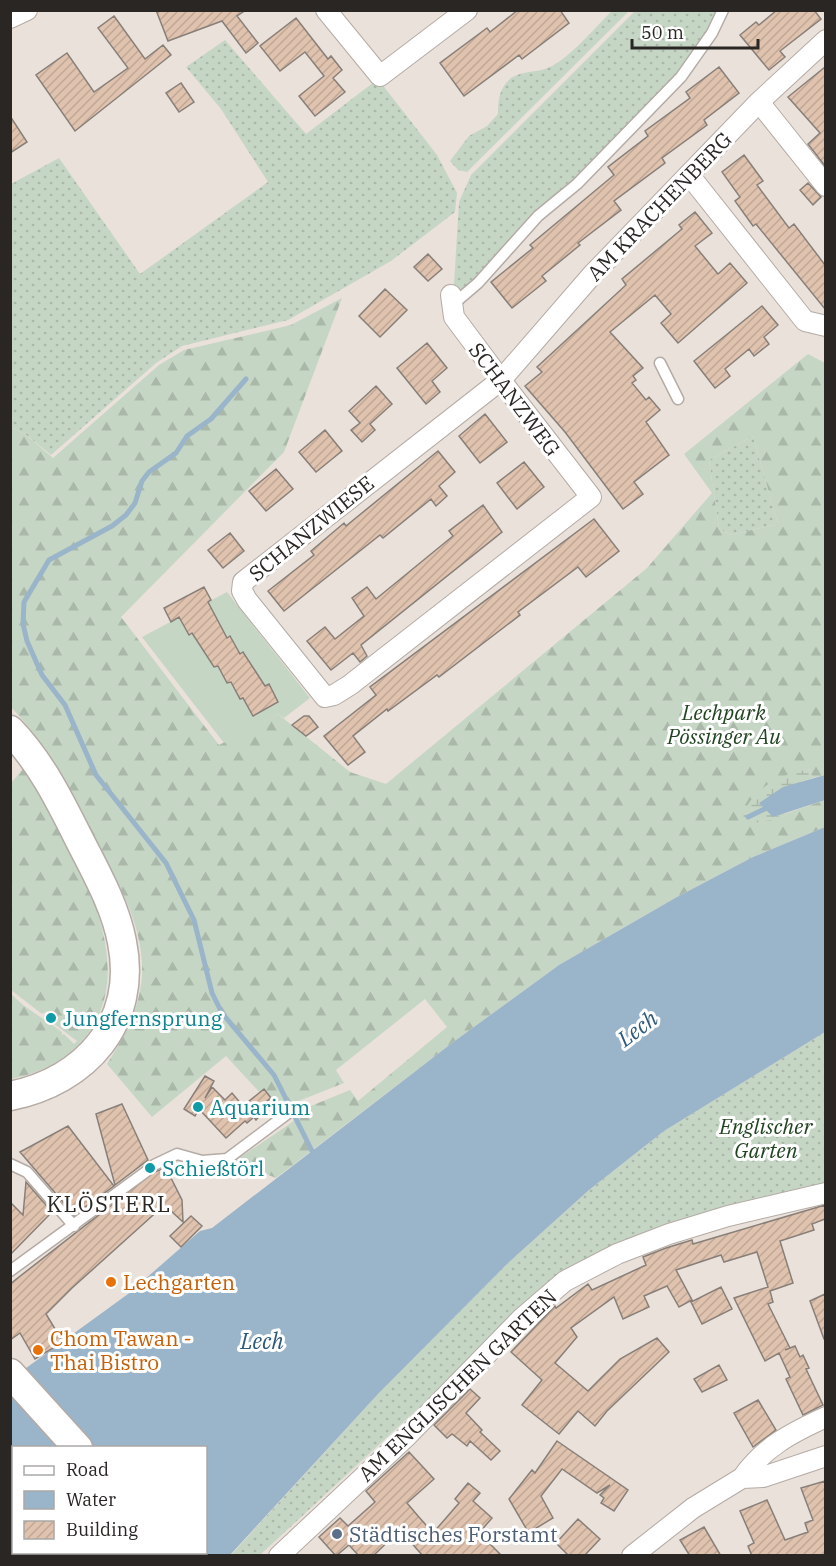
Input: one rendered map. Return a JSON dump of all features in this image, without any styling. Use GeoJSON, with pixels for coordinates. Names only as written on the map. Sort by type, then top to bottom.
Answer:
{"type":"FeatureCollection","features":[{"type":"Feature","properties":{"kind":"main road"},"geometry":{"type":"LineString","coordinates":[[10,730],[35,759],[56,793],[101,883],[118,926],[125,972],[123,989],[114,1020],[88,1059],[46,1086],[10,1096]]}},
{"type":"Feature","properties":{"kind":"main road"},"geometry":{"type":"LineString","coordinates":[[12,1375],[76,1446]]}},
{"type":"Feature","properties":{"kind":"street"},"geometry":{"type":"LineString","coordinates":[[10,18],[27,10]]}},
{"type":"Feature","properties":{"kind":"street"},"geometry":{"type":"LineString","coordinates":[[326,10],[380,76],[467,10]]}},
{"type":"Feature","properties":{"kind":"street","name":"AM KRACHENBERG"},"geometry":{"type":"LineString","coordinates":[[501,380],[592,275],[759,102],[824,45]]}},
{"type":"Feature","properties":{"kind":"street"},"geometry":{"type":"LineString","coordinates":[[759,102],[825,186]]}},
{"type":"Feature","properties":{"kind":"street"},"geometry":{"type":"LineString","coordinates":[[690,176],[805,321],[825,326]]}},
{"type":"Feature","properties":{"kind":"street","name":"SCHANZWEG"},"geometry":{"type":"LineString","coordinates":[[451,301],[454,317],[591,497]]}},
{"type":"Feature","properties":{"kind":"street","name":"SCHANZWIESE"},"geometry":{"type":"LineString","coordinates":[[501,380],[255,570],[241,586],[247,600],[310,681],[322,694],[330,697],[350,685],[591,497]]}},
{"type":"Feature","properties":{"kind":"street","name":"AM ENGLISCHEN GARTEN"},"geometry":{"type":"LineString","coordinates":[[279,1556],[405,1438],[522,1318],[565,1281],[617,1254],[669,1234],[728,1216],[825,1193]]}},
{"type":"Feature","properties":{"kind":"street"},"geometry":{"type":"LineString","coordinates":[[632,1556],[693,1508],[742,1479],[756,1459],[797,1431],[825,1418]]}},
{"type":"Feature","properties":{"kind":"street"},"geometry":{"type":"LineString","coordinates":[[742,1479],[763,1477],[825,1456]]}},
{"type":"Feature","properties":{"kind":"lane"},"geometry":{"type":"LineString","coordinates":[[451,301],[478,283],[538,216],[577,184],[681,77],[712,33],[723,10]]}},
{"type":"Feature","properties":{"kind":"lane"},"geometry":{"type":"LineString","coordinates":[[660,363],[678,399]]}},
{"type":"Feature","properties":{"kind":"lane"},"geometry":{"type":"LineString","coordinates":[[10,1271],[170,1156],[182,1154],[211,1162],[227,1159],[291,1110]]}},
{"type":"Feature","properties":{"kind":"lane"},"geometry":{"type":"LineString","coordinates":[[10,1164],[27,1172],[74,1226]]}},
{"type":"Feature","properties":{"kind":"green space"},"geometry":{"type":"Polygon","coordinates":[[[612,11],[629,11],[467,172],[458,170],[450,161],[469,136],[487,126],[498,114],[500,94],[510,79],[519,74],[545,69],[562,59],[612,11]]]}},
{"type":"Feature","properties":{"kind":"green space"},"geometry":{"type":"Polygon","coordinates":[[[635,11],[722,11],[679,76],[453,301],[459,202],[471,175],[635,11]]]}},
{"type":"Feature","properties":{"kind":"green space"},"geometry":{"type":"Polygon","coordinates":[[[225,40],[306,134],[378,79],[437,155],[457,193],[455,212],[391,261],[288,320],[182,346],[156,363],[51,455],[25,434],[11,428],[11,184],[59,158],[140,274],[268,182],[221,109],[186,67],[225,40]]]}},
{"type":"Feature","properties":{"kind":"green space","name":"Lechpark Pössinger Au"},"geometry":{"type":"Polygon","coordinates":[[[342,298],[284,452],[121,617],[219,745],[278,714],[350,772],[386,784],[647,568],[712,493],[684,454],[808,354],[825,363],[825,775],[813,778],[808,769],[781,818],[793,811],[825,800],[825,827],[753,857],[677,897],[559,965],[452,1043],[276,1178],[238,1163],[236,1160],[291,1123],[306,1108],[350,1090],[358,1101],[447,1027],[425,999],[336,1070],[344,1083],[276,1110],[226,1056],[152,1117],[107,1064],[125,1033],[138,1001],[142,977],[142,957],[133,918],[126,900],[72,796],[34,735],[11,707],[11,428],[25,434],[53,458],[159,365],[184,350],[291,325],[342,298]],[[753,436],[709,460],[719,528],[730,535],[778,524],[753,436]]]}},
{"type":"Feature","properties":{"kind":"green space"},"geometry":{"type":"Polygon","coordinates":[[[753,436],[778,524],[730,535],[719,528],[709,460],[753,436]]]}},
{"type":"Feature","properties":{"kind":"green space"},"geometry":{"type":"Polygon","coordinates":[[[227,592],[310,698],[284,718],[278,714],[224,743],[142,637],[227,592]]]}},
{"type":"Feature","properties":{"kind":"green space"},"geometry":{"type":"Polygon","coordinates":[[[24,768],[58,826],[91,893],[102,928],[108,963],[105,996],[86,1037],[58,1062],[11,1079],[10,993],[23,1005],[62,1032],[62,1035],[64,1034],[74,1044],[77,1041],[53,1023],[53,1013],[47,1011],[42,1014],[11,990],[11,783],[24,768]]]}},
{"type":"Feature","properties":{"kind":"green space"},"geometry":{"type":"Polygon","coordinates":[[[808,769],[813,778],[784,787],[773,817],[793,811],[781,818],[744,825],[743,818],[748,805],[763,788],[779,778],[808,769]]]}},
{"type":"Feature","properties":{"kind":"green space","name":"Englischer Garten"},"geometry":{"type":"Polygon","coordinates":[[[825,1032],[825,1185],[635,1237],[451,1378],[260,1555],[230,1556],[378,1394],[508,1263],[589,1190],[664,1131],[825,1032]]]}},
{"type":"Feature","properties":{"kind":"water"},"geometry":{"type":"Polygon","coordinates":[[[825,775],[825,800],[773,817],[759,803],[783,787],[825,775]]]}},
{"type":"Feature","properties":{"kind":"water","name":"Lech"},"geometry":{"type":"Polygon","coordinates":[[[825,827],[825,1032],[664,1131],[589,1190],[508,1263],[378,1394],[230,1555],[11,1556],[11,1379],[128,1294],[200,1231],[212,1228],[452,1043],[559,965],[677,897],[753,857],[825,827]]]}},
{"type":"Feature","properties":{"kind":"building"},"geometry":{"type":"Polygon","coordinates":[[[156,10],[246,10],[237,16],[258,43],[246,53],[222,21],[168,41],[156,10]]]}},
{"type":"Feature","properties":{"kind":"building"},"geometry":{"type":"Polygon","coordinates":[[[518,10],[560,10],[569,23],[522,59],[519,55],[464,96],[440,63],[487,28],[490,32],[518,10]]]}},
{"type":"Feature","properties":{"kind":"building"},"geometry":{"type":"Polygon","coordinates":[[[777,10],[814,10],[821,19],[780,51],[785,57],[769,70],[740,35],[756,22],[759,25],[777,10]]]}},
{"type":"Feature","properties":{"kind":"building"},"geometry":{"type":"Polygon","coordinates":[[[114,16],[145,59],[163,45],[171,55],[75,131],[36,75],[67,53],[94,92],[128,68],[98,28],[114,16]]]}},
{"type":"Feature","properties":{"kind":"building"},"geometry":{"type":"Polygon","coordinates":[[[296,18],[328,59],[331,56],[342,70],[333,78],[345,92],[315,116],[299,96],[324,76],[305,52],[280,71],[260,46],[296,18]]]}},
{"type":"Feature","properties":{"kind":"building"},"geometry":{"type":"Polygon","coordinates":[[[719,67],[739,93],[704,120],[707,125],[662,158],[665,163],[614,201],[621,210],[578,243],[580,245],[542,276],[546,281],[512,308],[491,282],[533,248],[530,245],[614,175],[608,167],[648,136],[645,131],[690,98],[686,92],[719,67]]]}},
{"type":"Feature","properties":{"kind":"building"},"geometry":{"type":"Polygon","coordinates":[[[825,67],[825,166],[808,144],[820,133],[788,97],[825,67]]]}},
{"type":"Feature","properties":{"kind":"building"},"geometry":{"type":"Polygon","coordinates":[[[181,83],[194,102],[179,112],[166,93],[181,83]]]}},
{"type":"Feature","properties":{"kind":"building"},"geometry":{"type":"Polygon","coordinates":[[[10,116],[27,142],[10,153],[10,116]]]}},
{"type":"Feature","properties":{"kind":"building"},"geometry":{"type":"Polygon","coordinates":[[[744,155],[763,181],[757,185],[789,228],[794,224],[825,265],[825,309],[756,224],[753,226],[735,201],[740,197],[722,172],[744,155]]]}},
{"type":"Feature","properties":{"kind":"building"},"geometry":{"type":"Polygon","coordinates":[[[808,183],[821,197],[813,205],[800,190],[808,183]]]}},
{"type":"Feature","properties":{"kind":"building"},"geometry":{"type":"Polygon","coordinates":[[[695,212],[712,233],[695,246],[718,274],[730,263],[747,283],[678,343],[661,323],[671,314],[655,295],[610,332],[643,368],[633,376],[636,380],[632,383],[646,400],[649,397],[660,410],[646,422],[669,455],[634,482],[643,494],[623,509],[565,432],[525,386],[542,372],[537,367],[626,285],[622,279],[682,229],[679,225],[695,212]]]}},
{"type":"Feature","properties":{"kind":"building"},"geometry":{"type":"Polygon","coordinates":[[[428,254],[442,269],[428,281],[414,267],[428,254]]]}},
{"type":"Feature","properties":{"kind":"building"},"geometry":{"type":"Polygon","coordinates":[[[385,289],[407,310],[380,337],[359,316],[385,289]]]}},
{"type":"Feature","properties":{"kind":"building"},"geometry":{"type":"Polygon","coordinates":[[[762,306],[778,325],[764,337],[769,344],[754,356],[749,349],[725,369],[730,376],[715,388],[694,361],[762,306]]]}},
{"type":"Feature","properties":{"kind":"building"},"geometry":{"type":"Polygon","coordinates":[[[427,343],[447,368],[432,381],[440,392],[426,404],[397,368],[427,343]]]}},
{"type":"Feature","properties":{"kind":"building"},"geometry":{"type":"Polygon","coordinates":[[[376,386],[392,404],[370,424],[375,430],[362,442],[351,430],[360,423],[349,411],[376,386]]]}},
{"type":"Feature","properties":{"kind":"building"},"geometry":{"type":"Polygon","coordinates":[[[485,414],[507,442],[480,463],[459,436],[485,414]]]}},
{"type":"Feature","properties":{"kind":"building"},"geometry":{"type":"Polygon","coordinates":[[[325,430],[342,451],[316,472],[299,452],[325,430]]]}},
{"type":"Feature","properties":{"kind":"building"},"geometry":{"type":"Polygon","coordinates":[[[438,451],[455,472],[439,486],[447,496],[436,506],[431,499],[383,538],[380,535],[284,611],[268,591],[314,555],[311,551],[344,523],[346,526],[438,451]]]}},
{"type":"Feature","properties":{"kind":"building"},"geometry":{"type":"Polygon","coordinates":[[[524,462],[544,487],[517,509],[497,483],[524,462]]]}},
{"type":"Feature","properties":{"kind":"building"},"geometry":{"type":"Polygon","coordinates":[[[276,469],[293,489],[266,511],[249,491],[276,469]]]}},
{"type":"Feature","properties":{"kind":"building"},"geometry":{"type":"Polygon","coordinates":[[[483,505],[502,532],[361,645],[367,656],[360,662],[353,653],[331,670],[307,641],[325,627],[335,639],[364,616],[352,598],[367,587],[376,599],[453,536],[449,531],[483,505]]]}},
{"type":"Feature","properties":{"kind":"building"},"geometry":{"type":"Polygon","coordinates":[[[594,519],[619,551],[586,577],[578,567],[518,612],[520,615],[439,677],[437,675],[388,711],[387,709],[353,736],[365,752],[348,765],[324,736],[376,695],[370,687],[594,519]]]}},
{"type":"Feature","properties":{"kind":"building"},"geometry":{"type":"Polygon","coordinates":[[[230,533],[244,551],[223,568],[208,550],[230,533]]]}},
{"type":"Feature","properties":{"kind":"building"},"geometry":{"type":"Polygon","coordinates":[[[204,587],[211,600],[208,602],[227,638],[230,636],[240,654],[243,652],[265,686],[269,684],[278,702],[253,716],[231,682],[227,683],[218,666],[214,667],[192,633],[189,635],[179,617],[171,622],[164,608],[204,587]]]}},
{"type":"Feature","properties":{"kind":"building"},"geometry":{"type":"Polygon","coordinates":[[[304,716],[309,716],[318,727],[306,736],[292,725],[304,716]]]}},
{"type":"Feature","properties":{"kind":"building"},"geometry":{"type":"Polygon","coordinates":[[[205,1076],[214,1081],[205,1098],[212,1087],[225,1100],[232,1093],[243,1106],[264,1089],[271,1098],[266,1102],[269,1105],[256,1120],[254,1117],[247,1123],[245,1121],[226,1138],[199,1109],[195,1116],[184,1109],[205,1076]]]}},
{"type":"Feature","properties":{"kind":"building"},"geometry":{"type":"Polygon","coordinates":[[[122,1104],[148,1160],[115,1185],[96,1114],[122,1104]]]}},
{"type":"Feature","properties":{"kind":"building"},"geometry":{"type":"Polygon","coordinates":[[[68,1126],[114,1186],[74,1215],[20,1152],[68,1126]]]}},
{"type":"Feature","properties":{"kind":"building"},"geometry":{"type":"Polygon","coordinates":[[[166,1168],[182,1200],[183,1222],[171,1211],[161,1208],[46,1314],[63,1342],[35,1359],[20,1333],[10,1340],[10,1284],[154,1172],[166,1168]]]}},
{"type":"Feature","properties":{"kind":"building"},"geometry":{"type":"Polygon","coordinates":[[[26,1182],[52,1212],[10,1255],[10,1202],[23,1215],[26,1182]]]}},
{"type":"Feature","properties":{"kind":"building"},"geometry":{"type":"Polygon","coordinates":[[[825,1205],[825,1219],[812,1224],[814,1230],[780,1241],[793,1283],[770,1291],[773,1302],[768,1304],[790,1348],[795,1346],[800,1357],[803,1355],[809,1368],[806,1369],[823,1405],[803,1415],[786,1379],[790,1377],[779,1353],[765,1361],[734,1298],[768,1287],[757,1252],[724,1262],[721,1255],[676,1270],[692,1300],[679,1307],[667,1286],[644,1296],[649,1307],[623,1319],[614,1297],[571,1328],[577,1337],[555,1363],[588,1391],[620,1359],[657,1338],[669,1352],[607,1411],[595,1426],[578,1411],[559,1434],[522,1405],[542,1380],[511,1352],[555,1306],[556,1308],[588,1284],[592,1290],[646,1265],[643,1257],[692,1240],[693,1244],[825,1205]]]}},
{"type":"Feature","properties":{"kind":"building"},"geometry":{"type":"Polygon","coordinates":[[[191,1216],[202,1226],[181,1247],[170,1236],[191,1216]]]}},
{"type":"Feature","properties":{"kind":"building"},"geometry":{"type":"Polygon","coordinates":[[[721,1287],[732,1309],[702,1324],[691,1302],[721,1287]]]}},
{"type":"Feature","properties":{"kind":"building"},"geometry":{"type":"Polygon","coordinates":[[[825,1294],[825,1339],[824,1339],[810,1301],[825,1294]]]}},
{"type":"Feature","properties":{"kind":"building"},"geometry":{"type":"Polygon","coordinates":[[[719,1365],[727,1380],[702,1392],[694,1379],[719,1365]]]}},
{"type":"Feature","properties":{"kind":"building"},"geometry":{"type":"Polygon","coordinates":[[[470,1389],[480,1398],[466,1413],[482,1430],[480,1432],[500,1451],[491,1460],[470,1441],[467,1446],[452,1434],[447,1438],[434,1425],[470,1389]]]}},
{"type":"Feature","properties":{"kind":"building"},"geometry":{"type":"Polygon","coordinates":[[[758,1400],[776,1430],[753,1447],[734,1413],[758,1400]]]}},
{"type":"Feature","properties":{"kind":"building"},"geometry":{"type":"Polygon","coordinates":[[[557,1441],[628,1490],[614,1511],[601,1503],[604,1498],[600,1495],[610,1485],[597,1493],[562,1469],[541,1496],[553,1518],[533,1530],[527,1530],[509,1499],[532,1470],[535,1473],[557,1441]]]}},
{"type":"Feature","properties":{"kind":"building"},"geometry":{"type":"Polygon","coordinates":[[[409,1452],[434,1479],[407,1503],[433,1533],[459,1503],[455,1499],[468,1483],[480,1493],[473,1501],[492,1518],[479,1533],[502,1556],[423,1556],[400,1530],[373,1556],[359,1556],[349,1545],[336,1556],[319,1537],[340,1518],[348,1526],[375,1502],[366,1491],[409,1452]]]}},
{"type":"Feature","properties":{"kind":"building"},"geometry":{"type":"Polygon","coordinates":[[[825,1481],[825,1556],[752,1556],[748,1546],[754,1543],[740,1511],[767,1500],[785,1540],[808,1532],[805,1523],[813,1520],[801,1488],[825,1481]]]}},
{"type":"Feature","properties":{"kind":"building"},"geometry":{"type":"Polygon","coordinates":[[[578,1519],[600,1539],[584,1556],[569,1556],[556,1543],[578,1519]]]}},
{"type":"Feature","properties":{"kind":"building"},"geometry":{"type":"Polygon","coordinates":[[[704,1527],[721,1556],[690,1556],[680,1540],[704,1527]]]}},
{"type":"Feature","properties":{"kind":"waterway"},"geometry":{"type":"LineString","coordinates":[[246,379],[211,419],[187,436],[176,453],[149,472],[142,481],[135,503],[126,515],[112,526],[49,560],[24,602],[23,624],[27,641],[42,675],[65,705],[96,775],[166,863],[194,920],[212,993],[222,1013],[274,1075],[315,1157]]}},
{"type":"Feature","properties":{"kind":"waterway"},"geometry":{"type":"LineString","coordinates":[[748,817],[771,806]]}},
{"type":"Feature","properties":{"kind":"place","name":"Jungfernsprung"},"geometry":{"type":"Point","coordinates":[51,1018]}},
{"type":"Feature","properties":{"kind":"place","name":"Aquarium"},"geometry":{"type":"Point","coordinates":[198,1107]}},
{"type":"Feature","properties":{"kind":"place","name":"Schießtörl"},"geometry":{"type":"Point","coordinates":[150,1168]}},
{"type":"Feature","properties":{"kind":"place","name":"Lechgarten"},"geometry":{"type":"Point","coordinates":[111,1282]}},
{"type":"Feature","properties":{"kind":"place","name":"Chom Tawan - Thai Bistro"},"geometry":{"type":"Point","coordinates":[38,1350]}},
{"type":"Feature","properties":{"kind":"place","name":"Städtisches Forstamt"},"geometry":{"type":"Point","coordinates":[337,1534]}},
{"type":"Feature","properties":{"kind":"district","name":"KLÖSTERL"},"geometry":{"type":"Point","coordinates":[109,1203]}}]}
